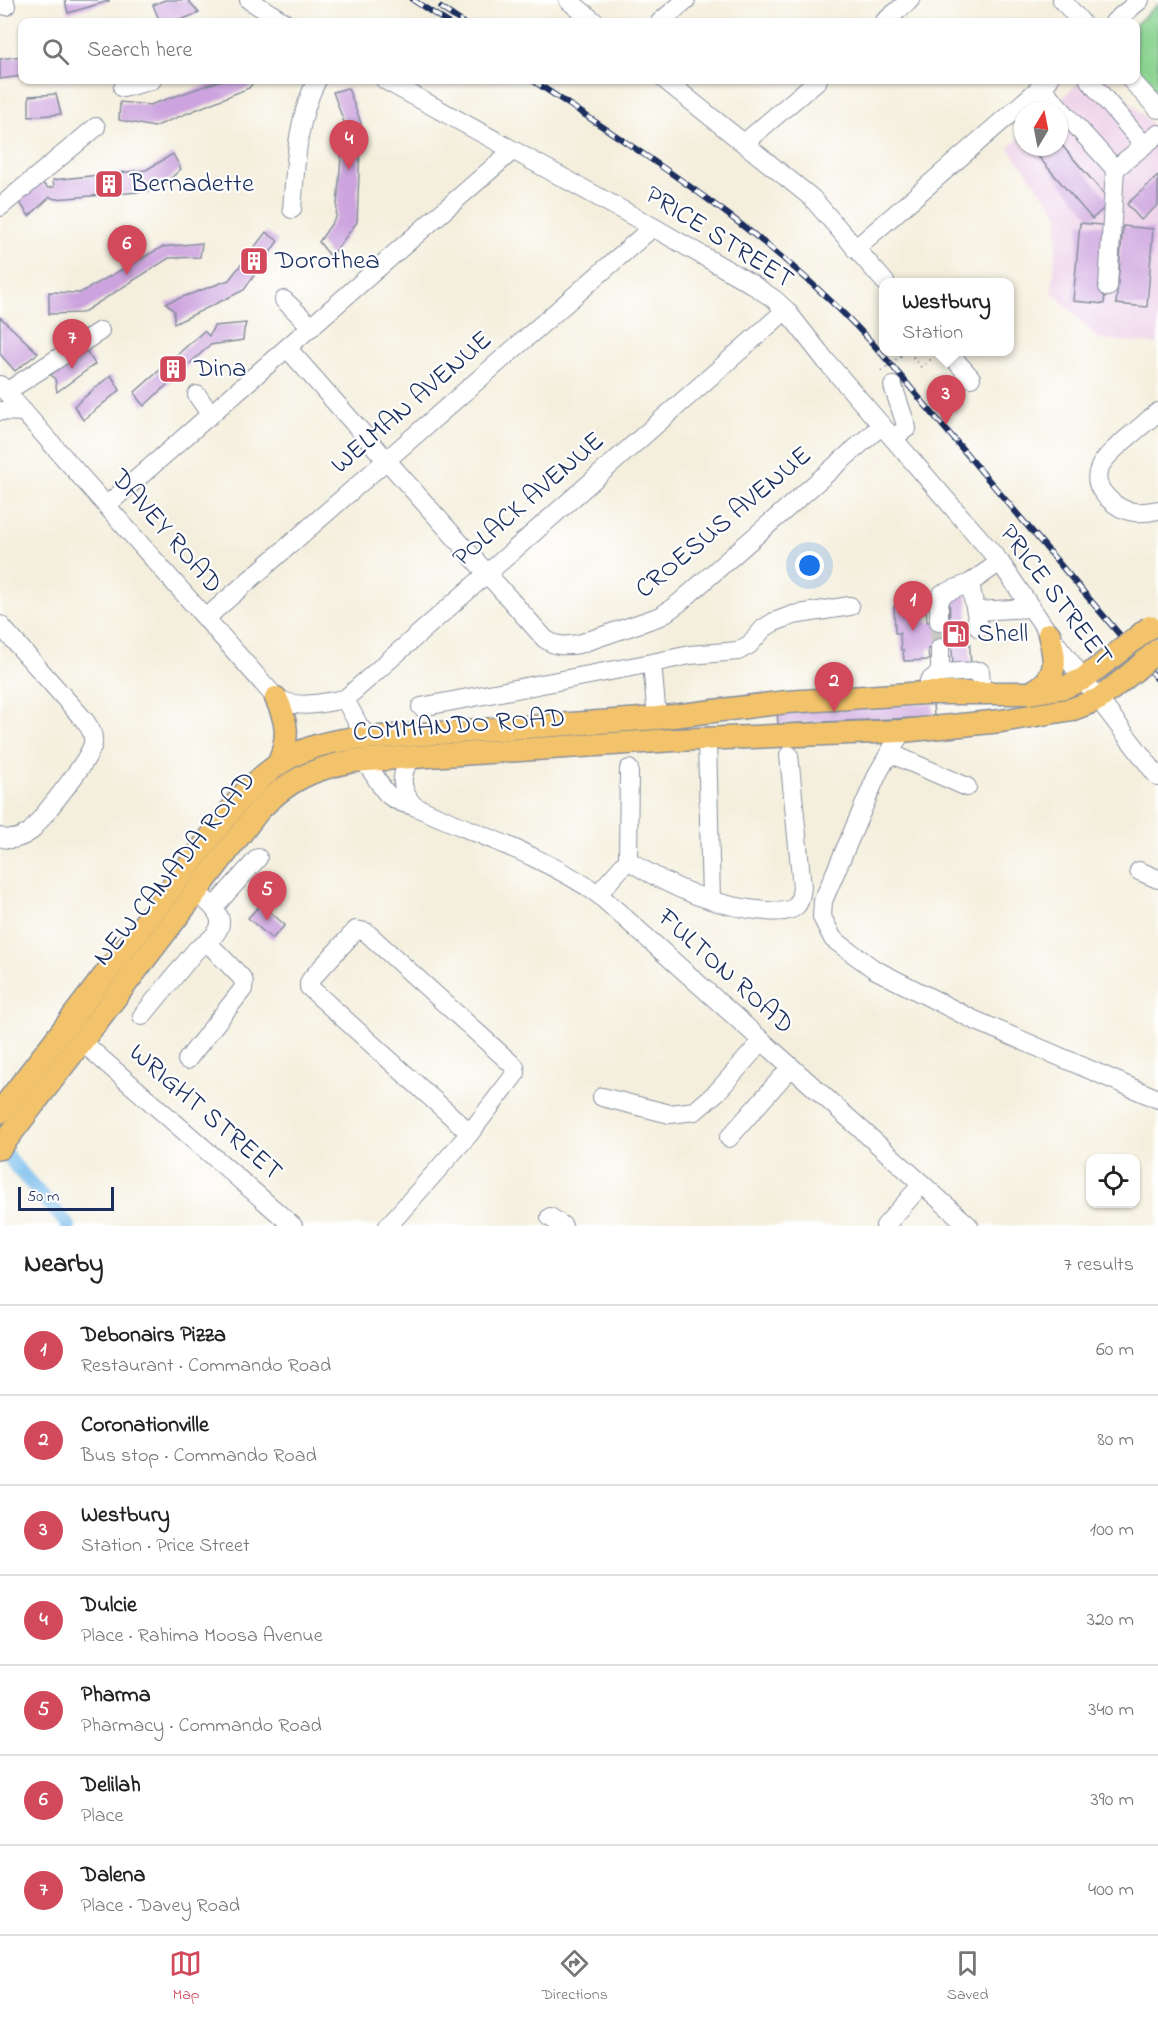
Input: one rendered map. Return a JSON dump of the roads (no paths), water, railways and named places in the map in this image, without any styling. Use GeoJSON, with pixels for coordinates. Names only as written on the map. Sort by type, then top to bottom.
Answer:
{"type":"FeatureCollection","features":[{"type":"Feature","properties":{"kind":"main road"},"geometry":{"type":"LineString","coordinates":[[1090,688],[1126,661],[1154,624]]}},
{"type":"Feature","properties":{"kind":"main road"},"geometry":{"type":"LineString","coordinates":[[1030,693],[1043,687],[1052,674],[1054,657],[1049,634]]}},
{"type":"Feature","properties":{"kind":"main road"},"geometry":{"type":"LineString","coordinates":[[1126,661],[1158,651]]}},
{"type":"Feature","properties":{"kind":"main road","name":"COMMANDO ROAD"},"geometry":{"type":"LineString","coordinates":[[0,1112],[234,806],[264,774],[297,753],[325,743],[351,739],[657,718],[787,702],[925,693],[1030,693],[1065,687],[1090,688]]}},
{"type":"Feature","properties":{"kind":"main road","name":"COMMANDO ROAD"},"geometry":{"type":"LineString","coordinates":[[0,1148],[259,810],[280,789],[303,776],[332,765],[363,761],[662,741],[902,731],[1001,721],[1073,709],[1090,688]]}},
{"type":"Feature","properties":{"kind":"main road"},"geometry":{"type":"LineString","coordinates":[[279,763],[285,746],[286,702]]}},
{"type":"Feature","properties":{"kind":"street"},"geometry":{"type":"LineString","coordinates":[[249,0],[269,18]]}},
{"type":"Feature","properties":{"kind":"street"},"geometry":{"type":"LineString","coordinates":[[568,0],[590,18]]}},
{"type":"Feature","properties":{"kind":"street"},"geometry":{"type":"LineString","coordinates":[[665,18],[686,0]]}},
{"type":"Feature","properties":{"kind":"street"},"geometry":{"type":"LineString","coordinates":[[889,18],[910,0]]}},
{"type":"Feature","properties":{"kind":"street"},"geometry":{"type":"LineString","coordinates":[[1062,0],[1078,18]]}},
{"type":"Feature","properties":{"kind":"street"},"geometry":{"type":"LineString","coordinates":[[1119,18],[1140,0]]}},
{"type":"Feature","properties":{"kind":"street"},"geometry":{"type":"LineString","coordinates":[[123,88],[138,84]]}},
{"type":"Feature","properties":{"kind":"street"},"geometry":{"type":"LineString","coordinates":[[292,209],[300,127],[303,111],[315,84]]}},
{"type":"Feature","properties":{"kind":"street","name":"PRICE STREET"},"geometry":{"type":"LineString","coordinates":[[392,84],[760,289],[786,310],[826,361],[1000,562],[1049,634],[1158,777]]}},
{"type":"Feature","properties":{"kind":"street"},"geometry":{"type":"LineString","coordinates":[[670,84],[812,198],[881,278]]}},
{"type":"Feature","properties":{"kind":"street"},"geometry":{"type":"LineString","coordinates":[[744,143],[813,84]]}},
{"type":"Feature","properties":{"kind":"street"},"geometry":{"type":"LineString","coordinates":[[855,249],[1044,84]]}},
{"type":"Feature","properties":{"kind":"street"},"geometry":{"type":"LineString","coordinates":[[1046,84],[1114,169],[1108,287]]}},
{"type":"Feature","properties":{"kind":"street"},"geometry":{"type":"LineString","coordinates":[[1093,84],[1151,140],[1114,169]]}},
{"type":"Feature","properties":{"kind":"street"},"geometry":{"type":"LineString","coordinates":[[1135,84],[1158,109]]}},
{"type":"Feature","properties":{"kind":"street"},"geometry":{"type":"LineString","coordinates":[[0,207],[96,127]]}},
{"type":"Feature","properties":{"kind":"street"},"geometry":{"type":"LineString","coordinates":[[107,505],[512,151]]}},
{"type":"Feature","properties":{"kind":"street","name":"WELMAN AVENUE"},"geometry":{"type":"LineString","coordinates":[[206,618],[652,228]]}},
{"type":"Feature","properties":{"kind":"street"},"geometry":{"type":"LineString","coordinates":[[284,300],[312,327]]}},
{"type":"Feature","properties":{"kind":"street","name":"POLACK AVENUE"},"geometry":{"type":"LineString","coordinates":[[345,699],[786,310]]}},
{"type":"Feature","properties":{"kind":"street"},"geometry":{"type":"LineString","coordinates":[[3,389],[100,331]]}},
{"type":"Feature","properties":{"kind":"street"},"geometry":{"type":"LineString","coordinates":[[288,349],[486,573]]}},
{"type":"Feature","properties":{"kind":"street"},"geometry":{"type":"LineString","coordinates":[[944,356],[971,378]]}},
{"type":"Feature","properties":{"kind":"street"},"geometry":{"type":"LineString","coordinates":[[887,431],[907,428],[892,387]]}},
{"type":"Feature","properties":{"kind":"street","name":"DAVEY ROAD"},"geometry":{"type":"LineString","coordinates":[[3,389],[206,618],[286,702]]}},
{"type":"Feature","properties":{"kind":"street"},"geometry":{"type":"LineString","coordinates":[[197,395],[212,415]]}},
{"type":"Feature","properties":{"kind":"street"},"geometry":{"type":"LineString","coordinates":[[0,411],[24,412]]}},
{"type":"Feature","properties":{"kind":"street"},"geometry":{"type":"LineString","coordinates":[[1158,412],[1106,456],[1098,472],[1097,481],[1103,494],[1119,508],[1137,513],[1158,510]]}},
{"type":"Feature","properties":{"kind":"street","name":"CROESUS AVENUE"},"geometry":{"type":"LineString","coordinates":[[486,573],[545,639],[554,645],[579,644],[661,616],[887,431]]}},
{"type":"Feature","properties":{"kind":"street"},"geometry":{"type":"LineString","coordinates":[[939,622],[942,594],[970,583],[1000,562]]}},
{"type":"Feature","properties":{"kind":"street"},"geometry":{"type":"LineString","coordinates":[[970,583],[978,620],[1031,609]]}},
{"type":"Feature","properties":{"kind":"street"},"geometry":{"type":"LineString","coordinates":[[421,707],[690,655],[738,651],[749,645],[764,628],[774,622],[793,615],[850,606]]}},
{"type":"Feature","properties":{"kind":"street"},"geometry":{"type":"LineString","coordinates":[[0,625],[90,728],[93,743],[84,761],[31,831],[22,837],[13,839],[0,837]]}},
{"type":"Feature","properties":{"kind":"street"},"geometry":{"type":"LineString","coordinates":[[940,648],[940,673]]}},
{"type":"Feature","properties":{"kind":"street"},"geometry":{"type":"LineString","coordinates":[[652,663],[657,718]]}},
{"type":"Feature","properties":{"kind":"street"},"geometry":{"type":"LineString","coordinates":[[925,693],[929,681],[940,673],[980,671],[982,694]]}},
{"type":"Feature","properties":{"kind":"street","name":"NEW CANADA ROAD"},"geometry":{"type":"LineString","coordinates":[[0,1123],[246,802],[267,780],[284,767],[306,757],[362,746],[708,720],[786,708],[1053,698],[1090,688]]}},
{"type":"Feature","properties":{"kind":"street","name":"NEW CANADA ROAD"},"geometry":{"type":"LineString","coordinates":[[0,1138],[255,803],[270,788],[311,765],[335,758],[370,753],[954,719],[1056,706],[1069,703],[1090,688]]}},
{"type":"Feature","properties":{"kind":"street"},"geometry":{"type":"LineString","coordinates":[[286,702],[345,699],[359,726],[370,739]]}},
{"type":"Feature","properties":{"kind":"street"},"geometry":{"type":"LineString","coordinates":[[902,731],[878,773],[823,901],[822,917],[834,939],[874,969],[972,1018],[1158,1098]]}},
{"type":"Feature","properties":{"kind":"street"},"geometry":{"type":"LineString","coordinates":[[707,740],[711,900]]}},
{"type":"Feature","properties":{"kind":"street"},"geometry":{"type":"LineString","coordinates":[[890,753],[967,786]]}},
{"type":"Feature","properties":{"kind":"street"},"geometry":{"type":"LineString","coordinates":[[627,860],[692,895],[746,910],[770,912],[789,910],[796,905],[802,887],[789,755]]}},
{"type":"Feature","properties":{"kind":"street"},"geometry":{"type":"LineString","coordinates":[[414,757],[405,768],[402,784],[404,792],[414,806]]}},
{"type":"Feature","properties":{"kind":"street","name":"FULTON ROAD"},"geometry":{"type":"LineString","coordinates":[[363,761],[373,772],[381,789],[396,801],[414,806],[548,864],[597,894],[969,1226]]}},
{"type":"Feature","properties":{"kind":"street"},"geometry":{"type":"LineString","coordinates":[[597,894],[627,860],[629,769]]}},
{"type":"Feature","properties":{"kind":"street"},"geometry":{"type":"LineString","coordinates":[[214,907],[258,858]]}},
{"type":"Feature","properties":{"kind":"street"},"geometry":{"type":"LineString","coordinates":[[1139,871],[1158,879]]}},
{"type":"Feature","properties":{"kind":"street"},"geometry":{"type":"LineString","coordinates":[[142,1016],[196,950],[208,943],[220,925],[219,915],[214,907],[196,892]]}},
{"type":"Feature","properties":{"kind":"street"},"geometry":{"type":"LineString","coordinates":[[388,1226],[470,1133],[516,1073],[515,1067],[366,932],[356,930],[312,978],[309,987],[470,1133]]}},
{"type":"Feature","properties":{"kind":"street"},"geometry":{"type":"LineString","coordinates":[[187,1060],[243,989],[244,982],[241,977],[208,943]]}},
{"type":"Feature","properties":{"kind":"street","name":"WRIGHT STREET"},"geometry":{"type":"LineString","coordinates":[[81,1041],[293,1226]]}},
{"type":"Feature","properties":{"kind":"street"},"geometry":{"type":"LineString","coordinates":[[602,1096],[670,1114],[695,1111],[717,1092],[762,1041]]}},
{"type":"Feature","properties":{"kind":"street"},"geometry":{"type":"LineString","coordinates":[[729,1138],[791,1067]]}},
{"type":"Feature","properties":{"kind":"street"},"geometry":{"type":"LineString","coordinates":[[885,1226],[922,1184]]}},
{"type":"Feature","properties":{"kind":"waterway"},"geometry":{"type":"LineString","coordinates":[[8,1156],[69,1226]]}},
{"type":"Feature","properties":{"kind":"tunnel"},"geometry":{"type":"LineString","coordinates":[[939,622],[940,648]]}},
{"type":"Feature","properties":{"kind":"railway"},"geometry":{"type":"LineString","coordinates":[[413,0],[441,18]]}},
{"type":"Feature","properties":{"kind":"railway"},"geometry":{"type":"LineString","coordinates":[[441,8],[456,18]]}},
{"type":"Feature","properties":{"kind":"railway"},"geometry":{"type":"LineString","coordinates":[[538,84],[671,173],[760,240],[844,313],[879,351]]}},
{"type":"Feature","properties":{"kind":"railway"},"geometry":{"type":"LineString","coordinates":[[884,356],[1158,680]]}},
{"type":"Feature","properties":{"kind":"place","name":"Dulcie"},"geometry":{"type":"Point","coordinates":[349,170]}},
{"type":"Feature","properties":{"kind":"place","name":"Bernadette"},"geometry":{"type":"Point","coordinates":[109,184]}},
{"type":"Feature","properties":{"kind":"place","name":"Dorothea"},"geometry":{"type":"Point","coordinates":[254,261]}},
{"type":"Feature","properties":{"kind":"place","name":"Delilah"},"geometry":{"type":"Point","coordinates":[127,275]}},
{"type":"Feature","properties":{"kind":"place","name":"Dalena"},"geometry":{"type":"Point","coordinates":[72,369]}},
{"type":"Feature","properties":{"kind":"place","name":"Dina"},"geometry":{"type":"Point","coordinates":[173,369]}},
{"type":"Feature","properties":{"kind":"place","name":"Westbury"},"geometry":{"type":"Point","coordinates":[946,425]}},
{"type":"Feature","properties":{"kind":"place","name":"Debonairs Pizza"},"geometry":{"type":"Point","coordinates":[913,631]}},
{"type":"Feature","properties":{"kind":"place","name":"Shell"},"geometry":{"type":"Point","coordinates":[956,634]}},
{"type":"Feature","properties":{"kind":"place","name":"Coronationville"},"geometry":{"type":"Point","coordinates":[834,712]}},
{"type":"Feature","properties":{"kind":"place","name":"Pharma"},"geometry":{"type":"Point","coordinates":[267,921]}}]}
